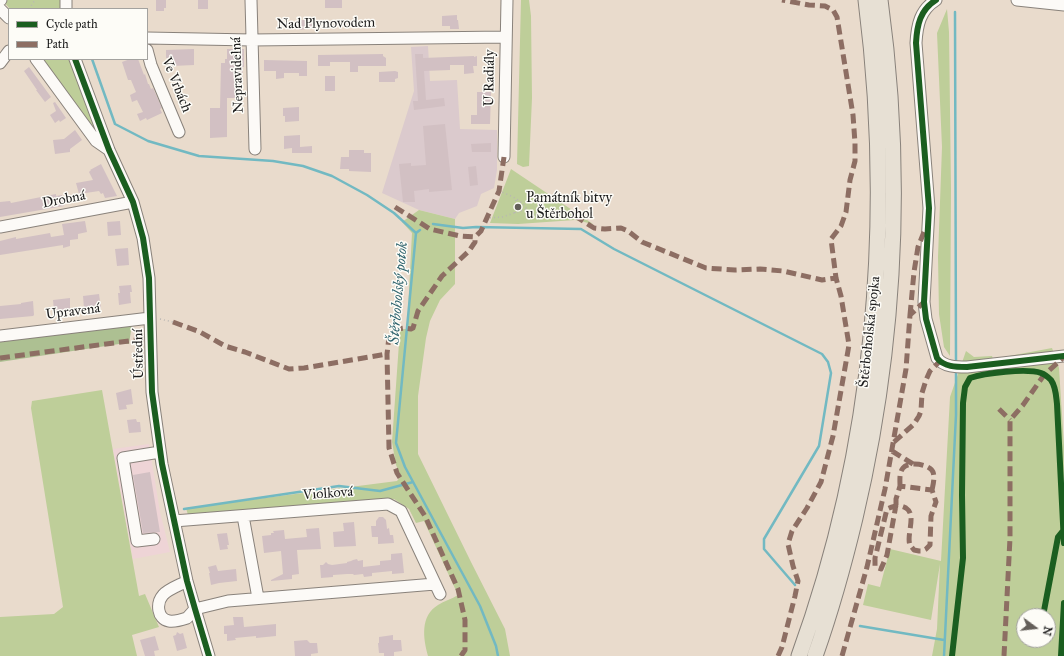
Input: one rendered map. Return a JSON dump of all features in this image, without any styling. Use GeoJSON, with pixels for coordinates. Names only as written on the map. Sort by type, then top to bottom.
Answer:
{"type":"FeatureCollection","features":[{"type":"Feature","properties":{"kind":"highway","name":"Štěrboholská spojka"},"geometry":{"type":"LineString","coordinates":[[799,656],[816,606],[840,520],[858,434],[870,345],[877,260],[879,213],[876,103],[866,0]]}},
{"type":"Feature","properties":{"kind":"highway","name":"Štěrboholská spojka"},"geometry":{"type":"LineString","coordinates":[[815,656],[838,583],[860,496],[877,407],[888,315],[893,224],[893,139],[888,64],[880,0]]}},
{"type":"Feature","properties":{"kind":"street","name":"Nepravidelná"},"geometry":{"type":"LineString","coordinates":[[251,0],[255,149]]}},
{"type":"Feature","properties":{"kind":"street","name":"U Radiály"},"geometry":{"type":"LineString","coordinates":[[504,157],[507,0]]}},
{"type":"Feature","properties":{"kind":"street"},"geometry":{"type":"LineString","coordinates":[[936,0],[927,7],[919,18],[916,32],[929,208],[924,302],[926,319],[937,358],[944,364],[967,367],[1064,356]]}},
{"type":"Feature","properties":{"kind":"street"},"geometry":{"type":"LineString","coordinates":[[1017,0],[1064,5]]}},
{"type":"Feature","properties":{"kind":"street"},"geometry":{"type":"LineString","coordinates":[[0,9],[8,17]]}},
{"type":"Feature","properties":{"kind":"street","name":"Nad Plynovodem"},"geometry":{"type":"LineString","coordinates":[[148,38],[252,40],[506,37]]}},
{"type":"Feature","properties":{"kind":"street"},"geometry":{"type":"LineString","coordinates":[[0,63],[8,51]]}},
{"type":"Feature","properties":{"kind":"street","name":"Ve Vrbách"},"geometry":{"type":"LineString","coordinates":[[148,54],[151,65],[180,132]]}},
{"type":"Feature","properties":{"kind":"street"},"geometry":{"type":"LineString","coordinates":[[37,60],[96,141],[109,150]]}},
{"type":"Feature","properties":{"kind":"street","name":"Ústřední"},"geometry":{"type":"LineString","coordinates":[[75,60],[109,150],[133,202],[143,238],[150,278],[152,392],[160,452],[187,581],[209,656]]}},
{"type":"Feature","properties":{"kind":"street","name":"Drobná"},"geometry":{"type":"LineString","coordinates":[[0,227],[133,202]]}},
{"type":"Feature","properties":{"kind":"street","name":"Upravená"},"geometry":{"type":"LineString","coordinates":[[0,336],[150,318]]}},
{"type":"Feature","properties":{"kind":"street"},"geometry":{"type":"LineString","coordinates":[[154,539],[137,541],[123,458],[160,452]]}},
{"type":"Feature","properties":{"kind":"street","name":"Violková"},"geometry":{"type":"LineString","coordinates":[[174,521],[388,504],[401,511],[437,589],[258,598],[228,601],[194,609]]}},
{"type":"Feature","properties":{"kind":"street"},"geometry":{"type":"LineString","coordinates":[[243,516],[258,598]]}},
{"type":"Feature","properties":{"kind":"street"},"geometry":{"type":"LineString","coordinates":[[187,581],[163,594],[159,600],[158,607],[160,614],[164,619],[169,621],[187,618],[194,609]]}},
{"type":"Feature","properties":{"kind":"path"},"geometry":{"type":"LineString","coordinates":[[499,191],[516,199],[533,214],[539,215],[560,212]]}},
{"type":"Feature","properties":{"kind":"path"},"geometry":{"type":"LineString","coordinates":[[515,213],[516,199]]}},
{"type":"Feature","properties":{"kind":"path"},"geometry":{"type":"LineString","coordinates":[[486,218],[502,217],[527,209]]}},
{"type":"Feature","properties":{"kind":"path"},"geometry":{"type":"LineString","coordinates":[[150,318],[174,322]]}},
{"type":"Feature","properties":{"kind":"shaded area"},"geometry":{"type":"Polygon","coordinates":[[[428,46],[430,81],[457,80],[460,129],[497,130],[497,170],[494,188],[481,194],[477,206],[459,213],[455,219],[419,210],[382,193],[414,91],[411,47],[428,46]]]}},
{"type":"Feature","properties":{"kind":"shaded area"},"geometry":{"type":"Polygon","coordinates":[[[149,444],[160,512],[170,552],[133,559],[113,449],[149,444]]]}},
{"type":"Feature","properties":{"kind":"green space"},"geometry":{"type":"Polygon","coordinates":[[[8,0],[60,0],[61,8],[9,8],[4,2],[8,0]]]}},
{"type":"Feature","properties":{"kind":"green space"},"geometry":{"type":"Polygon","coordinates":[[[521,0],[529,0],[531,16],[532,98],[529,166],[523,167],[517,164],[521,0]]]}},
{"type":"Feature","properties":{"kind":"green space"},"geometry":{"type":"Polygon","coordinates":[[[947,9],[949,32],[951,189],[950,356],[944,347],[939,314],[938,257],[942,147],[937,33],[947,9]]]}},
{"type":"Feature","properties":{"kind":"green space"},"geometry":{"type":"Polygon","coordinates":[[[41,60],[70,60],[100,139],[41,60]]]}},
{"type":"Feature","properties":{"kind":"green space"},"geometry":{"type":"Polygon","coordinates":[[[511,169],[593,224],[575,220],[518,224],[490,223],[511,169]]]}},
{"type":"Feature","properties":{"kind":"green space"},"geometry":{"type":"Polygon","coordinates":[[[419,210],[455,219],[455,284],[440,300],[430,321],[426,338],[418,396],[418,454],[505,629],[510,656],[428,656],[424,628],[428,615],[438,605],[458,595],[424,521],[416,523],[409,509],[394,499],[188,515],[186,508],[397,481],[401,476],[396,465],[392,442],[400,329],[407,329],[412,233],[402,222],[419,210]]]}},
{"type":"Feature","properties":{"kind":"green space"},"geometry":{"type":"Polygon","coordinates":[[[132,324],[129,344],[119,344],[0,362],[0,342],[132,324]]]}},
{"type":"Feature","properties":{"kind":"green space"},"geometry":{"type":"Polygon","coordinates":[[[1052,348],[1059,368],[1064,446],[1064,656],[932,656],[937,629],[940,564],[931,620],[863,605],[868,584],[880,587],[890,549],[941,561],[950,397],[966,351],[974,357],[992,356],[993,359],[1052,348]]]}},
{"type":"Feature","properties":{"kind":"green space"},"geometry":{"type":"Polygon","coordinates":[[[102,390],[139,596],[145,594],[159,627],[132,635],[137,656],[0,656],[0,617],[54,614],[63,607],[31,408],[32,401],[102,390]]]}},
{"type":"Feature","properties":{"kind":"building"},"geometry":{"type":"Polygon","coordinates":[[[156,0],[166,0],[166,8],[164,8],[164,11],[156,11],[156,0]]]}},
{"type":"Feature","properties":{"kind":"building"},"geometry":{"type":"Polygon","coordinates":[[[198,0],[208,0],[208,9],[198,9],[198,0]]]}},
{"type":"Feature","properties":{"kind":"building"},"geometry":{"type":"Polygon","coordinates":[[[325,0],[342,0],[342,8],[325,8],[325,0]]]}},
{"type":"Feature","properties":{"kind":"building"},"geometry":{"type":"Polygon","coordinates":[[[457,15],[459,29],[450,29],[450,26],[442,26],[442,16],[457,15]]]}},
{"type":"Feature","properties":{"kind":"building"},"geometry":{"type":"Polygon","coordinates":[[[299,20],[315,21],[315,28],[299,30],[299,20]]]}},
{"type":"Feature","properties":{"kind":"building"},"geometry":{"type":"Polygon","coordinates":[[[194,49],[194,65],[172,66],[171,58],[166,58],[166,50],[194,49]]]}},
{"type":"Feature","properties":{"kind":"building"},"geometry":{"type":"Polygon","coordinates":[[[227,49],[244,49],[241,98],[227,98],[227,137],[210,138],[210,108],[220,108],[221,63],[225,63],[225,59],[227,59],[227,49]]]}},
{"type":"Feature","properties":{"kind":"building"},"geometry":{"type":"Polygon","coordinates":[[[383,54],[386,58],[386,66],[358,66],[358,72],[350,72],[350,62],[330,62],[330,66],[318,66],[318,55],[383,54]]]}},
{"type":"Feature","properties":{"kind":"building"},"geometry":{"type":"Polygon","coordinates":[[[415,54],[423,54],[423,58],[477,56],[477,66],[473,66],[474,73],[464,74],[464,65],[450,65],[450,70],[424,71],[426,100],[444,98],[445,106],[414,110],[413,101],[418,101],[415,54]]]}},
{"type":"Feature","properties":{"kind":"building"},"geometry":{"type":"Polygon","coordinates":[[[127,60],[138,60],[148,84],[151,89],[153,88],[162,108],[160,109],[162,113],[147,120],[146,118],[140,121],[137,114],[143,112],[137,100],[132,102],[130,95],[136,92],[131,80],[128,80],[122,62],[127,60]]]}},
{"type":"Feature","properties":{"kind":"building"},"geometry":{"type":"Polygon","coordinates":[[[264,60],[307,61],[307,76],[299,76],[299,73],[284,73],[284,78],[276,79],[276,71],[264,71],[264,60]]]}},
{"type":"Feature","properties":{"kind":"building"},"geometry":{"type":"Polygon","coordinates":[[[29,67],[51,97],[45,102],[24,71],[29,67]]]}},
{"type":"Feature","properties":{"kind":"building"},"geometry":{"type":"Polygon","coordinates":[[[488,68],[494,68],[494,80],[487,80],[488,68]]]}},
{"type":"Feature","properties":{"kind":"building"},"geometry":{"type":"Polygon","coordinates":[[[379,72],[398,72],[398,78],[395,79],[395,82],[379,82],[379,72]]]}},
{"type":"Feature","properties":{"kind":"building"},"geometry":{"type":"Polygon","coordinates":[[[325,76],[335,76],[335,91],[325,91],[325,76]]]}},
{"type":"Feature","properties":{"kind":"building"},"geometry":{"type":"Polygon","coordinates":[[[477,92],[491,92],[490,124],[471,124],[471,115],[477,115],[477,92]]]}},
{"type":"Feature","properties":{"kind":"building"},"geometry":{"type":"Polygon","coordinates":[[[55,102],[66,118],[55,123],[50,115],[56,111],[53,103],[55,102]]]}},
{"type":"Feature","properties":{"kind":"building"},"geometry":{"type":"Polygon","coordinates":[[[299,107],[299,121],[285,122],[283,108],[299,107]]]}},
{"type":"Feature","properties":{"kind":"building"},"geometry":{"type":"Polygon","coordinates":[[[445,124],[452,190],[429,192],[429,189],[414,191],[415,202],[403,202],[399,164],[411,163],[411,166],[426,165],[423,126],[445,124]]]}},
{"type":"Feature","properties":{"kind":"building"},"geometry":{"type":"Polygon","coordinates":[[[75,130],[82,140],[70,149],[70,152],[55,154],[53,140],[64,139],[75,130]]]}},
{"type":"Feature","properties":{"kind":"building"},"geometry":{"type":"Polygon","coordinates":[[[300,135],[300,147],[312,146],[312,153],[292,153],[292,148],[284,149],[284,136],[300,135]]]}},
{"type":"Feature","properties":{"kind":"building"},"geometry":{"type":"Polygon","coordinates":[[[491,143],[491,152],[472,152],[471,144],[491,143]]]}},
{"type":"Feature","properties":{"kind":"building"},"geometry":{"type":"Polygon","coordinates":[[[349,150],[364,150],[364,153],[371,153],[371,172],[340,169],[341,157],[349,157],[349,150]]]}},
{"type":"Feature","properties":{"kind":"building"},"geometry":{"type":"Polygon","coordinates":[[[101,164],[117,196],[105,198],[103,193],[101,194],[99,191],[79,194],[76,183],[93,180],[89,172],[90,170],[101,164]]]}},
{"type":"Feature","properties":{"kind":"building"},"geometry":{"type":"Polygon","coordinates":[[[476,166],[478,185],[470,186],[468,167],[476,166]]]}},
{"type":"Feature","properties":{"kind":"building"},"geometry":{"type":"Polygon","coordinates":[[[56,194],[56,196],[62,195],[64,206],[0,217],[0,202],[10,201],[11,203],[56,194]]]}},
{"type":"Feature","properties":{"kind":"building"},"geometry":{"type":"Polygon","coordinates":[[[85,221],[87,232],[78,234],[78,239],[70,240],[70,246],[63,248],[63,245],[0,255],[0,241],[16,237],[16,239],[50,233],[51,237],[64,235],[62,224],[85,221]]]}},
{"type":"Feature","properties":{"kind":"building"},"geometry":{"type":"Polygon","coordinates":[[[120,221],[121,235],[108,236],[107,222],[120,221]]]}},
{"type":"Feature","properties":{"kind":"building"},"geometry":{"type":"Polygon","coordinates":[[[128,248],[129,265],[117,266],[115,249],[128,248]]]}},
{"type":"Feature","properties":{"kind":"building"},"geometry":{"type":"Polygon","coordinates":[[[131,285],[131,303],[119,305],[119,286],[131,285]]]}},
{"type":"Feature","properties":{"kind":"building"},"geometry":{"type":"Polygon","coordinates":[[[99,294],[101,308],[84,308],[83,296],[99,294]]]}},
{"type":"Feature","properties":{"kind":"building"},"geometry":{"type":"Polygon","coordinates":[[[70,298],[70,309],[54,311],[53,300],[70,298]]]}},
{"type":"Feature","properties":{"kind":"building"},"geometry":{"type":"Polygon","coordinates":[[[33,301],[33,316],[0,319],[0,306],[33,301]]]}},
{"type":"Feature","properties":{"kind":"building"},"geometry":{"type":"Polygon","coordinates":[[[131,389],[133,404],[126,405],[127,409],[119,410],[116,393],[131,389]]]}},
{"type":"Feature","properties":{"kind":"building"},"geometry":{"type":"Polygon","coordinates":[[[136,419],[137,422],[140,422],[141,432],[129,433],[127,420],[136,419]]]}},
{"type":"Feature","properties":{"kind":"building"},"geometry":{"type":"Polygon","coordinates":[[[150,472],[160,532],[143,533],[133,475],[150,472]]]}},
{"type":"Feature","properties":{"kind":"building"},"geometry":{"type":"Polygon","coordinates":[[[379,517],[383,517],[386,520],[387,529],[389,528],[390,535],[393,535],[394,543],[378,544],[378,537],[372,537],[371,526],[376,526],[376,521],[379,517]]]}},
{"type":"Feature","properties":{"kind":"building"},"geometry":{"type":"Polygon","coordinates":[[[354,522],[356,546],[334,547],[333,532],[344,531],[343,523],[354,522]]]}},
{"type":"Feature","properties":{"kind":"building"},"geometry":{"type":"Polygon","coordinates":[[[319,528],[321,549],[297,550],[299,574],[292,575],[292,579],[271,581],[283,574],[281,551],[264,553],[262,536],[271,535],[271,533],[274,533],[273,531],[284,530],[285,539],[307,537],[306,529],[319,528]]]}},
{"type":"Feature","properties":{"kind":"building"},"geometry":{"type":"Polygon","coordinates":[[[227,533],[229,545],[227,545],[228,549],[220,550],[217,534],[227,533]]]}},
{"type":"Feature","properties":{"kind":"building"},"geometry":{"type":"Polygon","coordinates":[[[402,553],[404,573],[392,574],[392,571],[372,573],[372,576],[364,577],[363,574],[347,574],[321,578],[320,565],[323,565],[326,562],[332,565],[347,563],[357,559],[358,561],[363,560],[363,567],[380,565],[380,561],[391,560],[391,554],[402,553]]]}},
{"type":"Feature","properties":{"kind":"building"},"geometry":{"type":"Polygon","coordinates":[[[216,565],[218,571],[236,569],[237,581],[211,585],[208,567],[216,565]]]}},
{"type":"Feature","properties":{"kind":"building"},"geometry":{"type":"Polygon","coordinates":[[[233,617],[243,617],[244,627],[276,624],[276,636],[235,638],[236,640],[227,641],[227,634],[224,634],[224,626],[234,625],[233,617]]]}},
{"type":"Feature","properties":{"kind":"building"},"geometry":{"type":"Polygon","coordinates":[[[177,632],[180,634],[183,633],[187,648],[177,651],[173,636],[176,635],[177,632]]]}},
{"type":"Feature","properties":{"kind":"building"},"geometry":{"type":"Polygon","coordinates":[[[393,635],[393,640],[401,640],[402,651],[394,652],[394,656],[384,656],[384,653],[379,653],[379,637],[393,635]]]}},
{"type":"Feature","properties":{"kind":"building"},"geometry":{"type":"Polygon","coordinates":[[[155,636],[159,650],[154,651],[155,656],[145,656],[140,640],[155,636]]]}},
{"type":"Feature","properties":{"kind":"building"},"geometry":{"type":"Polygon","coordinates":[[[307,640],[310,643],[317,643],[318,653],[311,654],[311,656],[295,656],[294,641],[307,640]]]}},
{"type":"Feature","properties":{"kind":"waterway"},"geometry":{"type":"LineString","coordinates":[[955,12],[956,363]]}},
{"type":"Feature","properties":{"kind":"waterway","name":"Štěrboholský potok"},"geometry":{"type":"LineString","coordinates":[[92,60],[115,124],[148,141],[199,156],[273,161],[303,166],[332,176],[367,195],[394,213],[416,233],[396,443],[405,467],[480,606],[496,646],[498,656]]}},
{"type":"Feature","properties":{"kind":"waterway"},"geometry":{"type":"LineString","coordinates":[[433,224],[463,228],[581,229],[614,249],[822,354],[828,362],[831,373],[819,446],[764,539],[764,549],[795,585]]}},
{"type":"Feature","properties":{"kind":"waterway","name":"Štěrboholský potok"},"geometry":{"type":"LineString","coordinates":[[416,233],[420,230]]}},
{"type":"Feature","properties":{"kind":"waterway"},"geometry":{"type":"LineString","coordinates":[[944,656],[956,415],[956,370]]}},
{"type":"Feature","properties":{"kind":"waterway"},"geometry":{"type":"LineString","coordinates":[[184,509],[339,486],[380,491],[413,482]]}},
{"type":"Feature","properties":{"kind":"waterway"},"geometry":{"type":"LineString","coordinates":[[860,626],[944,640]]}},
{"type":"Feature","properties":{"kind":"marked path"},"geometry":{"type":"LineString","coordinates":[[778,656],[782,647],[798,581],[788,544],[792,531],[821,482],[833,436],[849,345],[841,296],[836,278],[831,239],[841,226],[846,212],[850,180],[855,161],[853,115],[837,17],[833,10],[825,6],[809,5],[782,0]]}},
{"type":"Feature","properties":{"kind":"marked path"},"geometry":{"type":"LineString","coordinates":[[395,207],[430,229],[460,236],[475,237],[481,231],[499,191],[504,157]]}},
{"type":"Feature","properties":{"kind":"marked path"},"geometry":{"type":"LineString","coordinates":[[560,213],[575,216],[594,228],[621,228],[628,231],[642,242],[706,268],[735,270],[760,269],[783,271],[822,280],[836,278]]}},
{"type":"Feature","properties":{"kind":"marked path"},"geometry":{"type":"LineString","coordinates":[[910,315],[918,247],[924,232]]}},
{"type":"Feature","properties":{"kind":"marked path"},"geometry":{"type":"LineString","coordinates":[[461,656],[465,650],[465,620],[458,589],[425,516],[397,473],[389,448],[387,354],[389,337],[397,329],[413,328],[418,311],[442,276],[469,251],[475,242],[475,237]]}},
{"type":"Feature","properties":{"kind":"marked path"},"geometry":{"type":"LineString","coordinates":[[842,656],[867,567],[885,489],[906,369],[910,315],[924,302]]}},
{"type":"Feature","properties":{"kind":"marked path"},"geometry":{"type":"LineString","coordinates":[[173,322],[200,332],[225,346],[289,369],[304,368],[387,354]]}},
{"type":"Feature","properties":{"kind":"marked path"},"geometry":{"type":"LineString","coordinates":[[0,358],[151,338]]}},
{"type":"Feature","properties":{"kind":"marked path"},"geometry":{"type":"LineString","coordinates":[[1004,656],[1010,538],[1010,420],[1023,405],[1044,375],[1064,357]]}},
{"type":"Feature","properties":{"kind":"marked path"},"geometry":{"type":"LineString","coordinates":[[894,442],[914,424],[919,416],[921,411],[922,393],[926,380],[930,371],[940,361]]}},
{"type":"Feature","properties":{"kind":"marked path"},"geometry":{"type":"LineString","coordinates":[[999,409],[1010,420]]}},
{"type":"Feature","properties":{"kind":"marked path"},"geometry":{"type":"LineString","coordinates":[[892,451],[913,464]]}},
{"type":"Feature","properties":{"kind":"marked path"},"geometry":{"type":"LineString","coordinates":[[900,486],[900,474],[903,468],[909,465],[919,464],[928,467],[933,472],[934,479],[932,490]]}},
{"type":"Feature","properties":{"kind":"marked path"},"geometry":{"type":"LineString","coordinates":[[896,505],[887,555],[881,569],[875,567],[875,558],[887,509],[894,506],[896,506],[899,506],[906,508],[909,511],[911,520],[909,541],[914,550],[922,551],[930,545],[931,516],[936,502],[932,490],[900,486],[896,499],[896,505]]}},
{"type":"Feature","properties":{"kind":"cycle path"},"geometry":{"type":"LineString","coordinates":[[936,0],[926,8],[920,18],[916,43],[929,208],[924,302],[926,319],[937,358],[947,365],[967,367],[1064,356]]}},
{"type":"Feature","properties":{"kind":"cycle path"},"geometry":{"type":"LineString","coordinates":[[75,60],[109,150],[133,202],[143,238],[149,278],[152,392],[162,464],[187,581],[209,656]]}},
{"type":"Feature","properties":{"kind":"cycle path"},"geometry":{"type":"LineString","coordinates":[[952,656],[963,558],[963,403],[965,387],[970,378],[995,373],[1026,371],[1042,373],[1053,383],[1056,392],[1057,404],[1064,543]]}},
{"type":"Feature","properties":{"kind":"cycle path"},"geometry":{"type":"LineString","coordinates":[[1045,608],[1058,537],[1062,532]]}},
{"type":"Feature","properties":{"kind":"cycle path"},"geometry":{"type":"LineString","coordinates":[[1061,656],[1064,603]]}},
{"type":"Feature","properties":{"kind":"place","name":"Památník bitvy u Štěrbohol"},"geometry":{"type":"Point","coordinates":[518,207]}}]}
